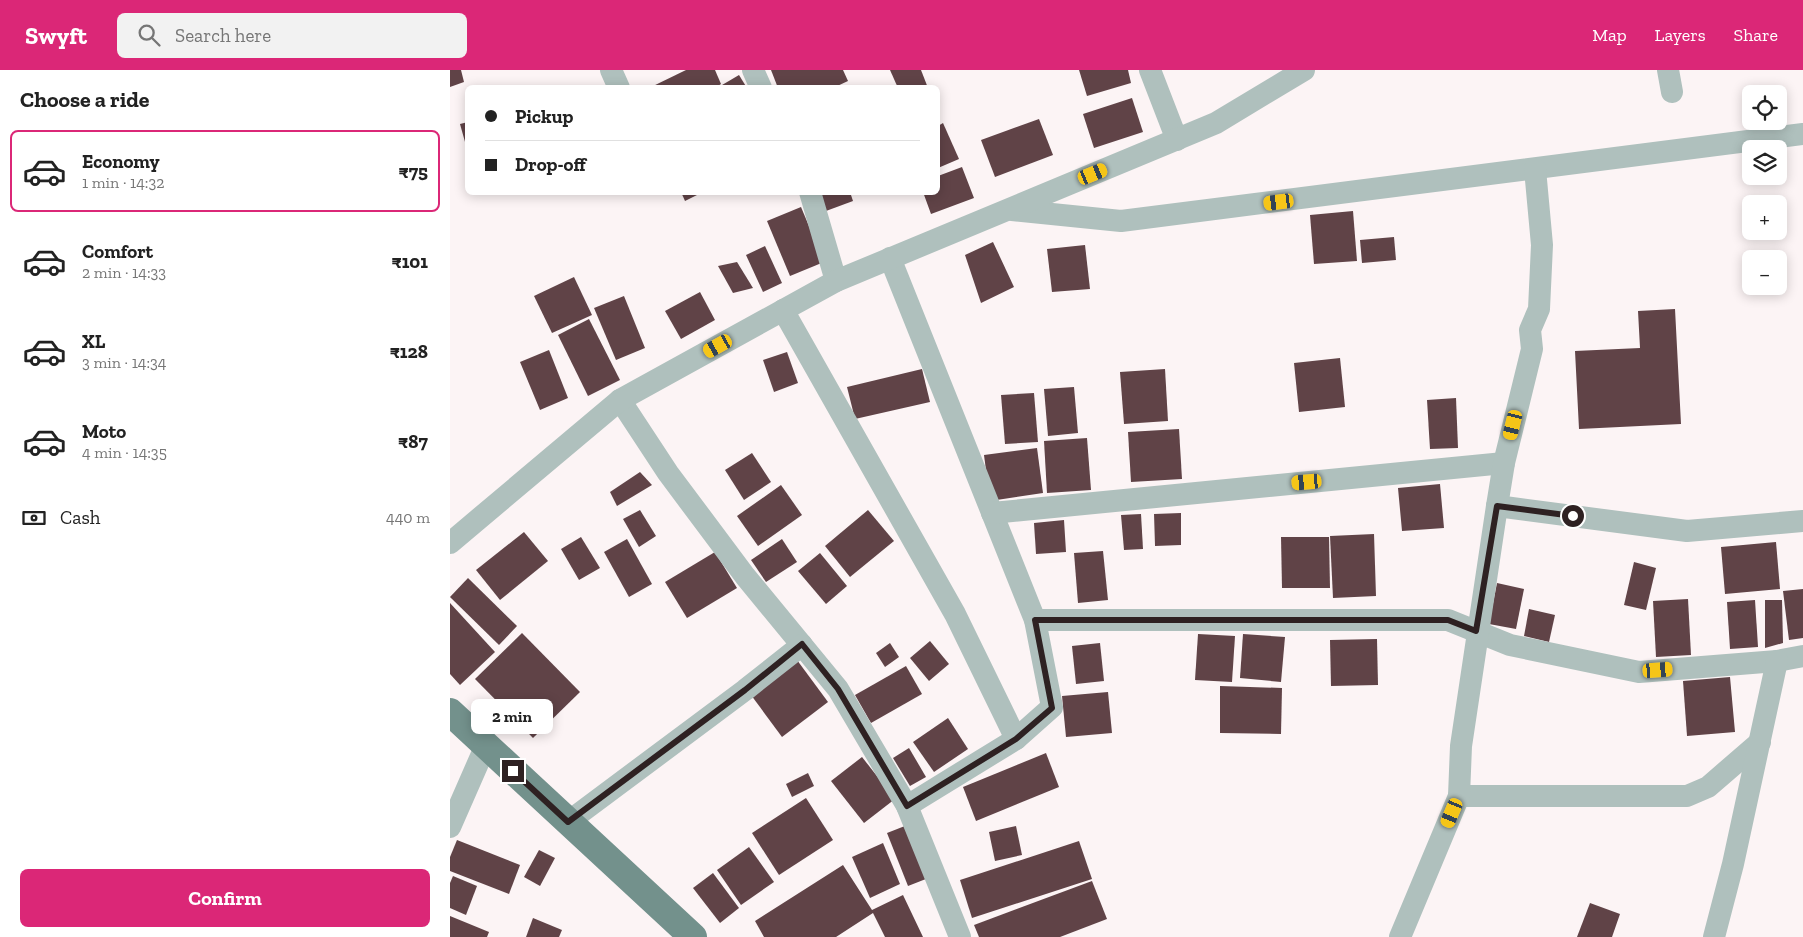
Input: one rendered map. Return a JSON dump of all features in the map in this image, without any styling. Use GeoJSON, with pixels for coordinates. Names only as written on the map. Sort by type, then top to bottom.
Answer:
{"type":"FeatureCollection","features":[{"type":"Feature","properties":{"kind":"main road"},"geometry":{"type":"LineString","coordinates":[[450,712],[693,937]]}},
{"type":"Feature","properties":{"kind":"street"},"geometry":{"type":"LineString","coordinates":[[611,70],[618,85]]}},
{"type":"Feature","properties":{"kind":"street"},"geometry":{"type":"LineString","coordinates":[[753,70],[760,85]]}},
{"type":"Feature","properties":{"kind":"street"},"geometry":{"type":"LineString","coordinates":[[1150,70],[1177,140]]}},
{"type":"Feature","properties":{"kind":"street"},"geometry":{"type":"LineString","coordinates":[[450,543],[620,400],[836,281],[1216,123],[1304,70]]}},
{"type":"Feature","properties":{"kind":"street"},"geometry":{"type":"LineString","coordinates":[[1009,209],[1121,221],[1534,170],[1803,134]]}},
{"type":"Feature","properties":{"kind":"street"},"geometry":{"type":"LineString","coordinates":[[1400,937],[1459,796],[1461,746],[1476,631],[1504,463],[1532,349],[1530,330],[1539,309],[1542,245],[1534,170]]}},
{"type":"Feature","properties":{"kind":"street"},"geometry":{"type":"LineString","coordinates":[[811,195],[836,281]]}},
{"type":"Feature","properties":{"kind":"street"},"geometry":{"type":"LineString","coordinates":[[890,258],[1035,620],[1052,708],[1016,739],[907,806]]}},
{"type":"Feature","properties":{"kind":"street"},"geometry":{"type":"LineString","coordinates":[[784,310],[955,614],[1016,739]]}},
{"type":"Feature","properties":{"kind":"street"},"geometry":{"type":"LineString","coordinates":[[620,400],[668,473],[745,576],[838,689],[907,806],[960,937]]}},
{"type":"Feature","properties":{"kind":"street"},"geometry":{"type":"LineString","coordinates":[[992,513],[1504,463]]}},
{"type":"Feature","properties":{"kind":"street"},"geometry":{"type":"LineString","coordinates":[[1497,506],[1687,532],[1803,521]]}},
{"type":"Feature","properties":{"kind":"street"},"geometry":{"type":"LineString","coordinates":[[1035,620],[1448,620],[1510,645],[1639,672],[1777,661],[1803,656]]}},
{"type":"Feature","properties":{"kind":"street"},"geometry":{"type":"LineString","coordinates":[[568,822],[745,690],[802,644]]}},
{"type":"Feature","properties":{"kind":"street"},"geometry":{"type":"LineString","coordinates":[[1714,937],[1733,864],[1777,661]]}},
{"type":"Feature","properties":{"kind":"street"},"geometry":{"type":"LineString","coordinates":[[1459,796],[1687,796],[1708,787],[1760,742]]}},
{"type":"Feature","properties":{"kind":"street"},"geometry":{"type":"LineString","coordinates":[[450,826],[486,746]]}},
{"type":"Feature","properties":{"kind":"building"},"geometry":{"type":"Polygon","coordinates":[[[450,70],[461,70],[464,82],[450,87],[450,70]]]}},
{"type":"Feature","properties":{"kind":"building"},"geometry":{"type":"Polygon","coordinates":[[[686,70],[715,70],[721,84],[720,85],[655,85],[686,70]]]}},
{"type":"Feature","properties":{"kind":"building"},"geometry":{"type":"Polygon","coordinates":[[[771,70],[843,70],[848,81],[839,85],[777,85],[771,70]]]}},
{"type":"Feature","properties":{"kind":"building"},"geometry":{"type":"Polygon","coordinates":[[[890,70],[921,70],[927,85],[897,85],[890,70]]]}},
{"type":"Feature","properties":{"kind":"building"},"geometry":{"type":"Polygon","coordinates":[[[1079,70],[1128,70],[1131,83],[1087,96],[1079,70]]]}},
{"type":"Feature","properties":{"kind":"building"},"geometry":{"type":"Polygon","coordinates":[[[739,75],[745,85],[722,85],[739,75]]]}},
{"type":"Feature","properties":{"kind":"building"},"geometry":{"type":"Polygon","coordinates":[[[1132,98],[1143,132],[1094,148],[1083,114],[1132,98]]]}},
{"type":"Feature","properties":{"kind":"building"},"geometry":{"type":"Polygon","coordinates":[[[1039,119],[1053,155],[995,177],[981,140],[1039,119]]]}},
{"type":"Feature","properties":{"kind":"building"},"geometry":{"type":"Polygon","coordinates":[[[465,123],[465,142],[460,124],[465,123]]]}},
{"type":"Feature","properties":{"kind":"building"},"geometry":{"type":"Polygon","coordinates":[[[943,123],[959,159],[940,167],[940,125],[943,123]]]}},
{"type":"Feature","properties":{"kind":"building"},"geometry":{"type":"Polygon","coordinates":[[[962,167],[974,198],[931,214],[924,195],[940,195],[940,175],[962,167]]]}},
{"type":"Feature","properties":{"kind":"building"},"geometry":{"type":"Polygon","coordinates":[[[682,195],[697,195],[685,201],[682,195]]]}},
{"type":"Feature","properties":{"kind":"building"},"geometry":{"type":"Polygon","coordinates":[[[821,195],[851,195],[853,201],[826,211],[821,195]]]}},
{"type":"Feature","properties":{"kind":"building"},"geometry":{"type":"Polygon","coordinates":[[[801,207],[824,262],[790,276],[767,221],[801,207]]]}},
{"type":"Feature","properties":{"kind":"building"},"geometry":{"type":"Polygon","coordinates":[[[1353,211],[1357,261],[1314,264],[1310,215],[1353,211]]]}},
{"type":"Feature","properties":{"kind":"building"},"geometry":{"type":"Polygon","coordinates":[[[1394,237],[1396,260],[1362,263],[1360,240],[1394,237]]]}},
{"type":"Feature","properties":{"kind":"building"},"geometry":{"type":"Polygon","coordinates":[[[993,242],[1014,287],[981,303],[965,255],[993,242]]]}},
{"type":"Feature","properties":{"kind":"building"},"geometry":{"type":"Polygon","coordinates":[[[1085,245],[1090,289],[1052,292],[1047,249],[1085,245]]]}},
{"type":"Feature","properties":{"kind":"building"},"geometry":{"type":"Polygon","coordinates":[[[765,246],[782,283],[763,292],[746,255],[765,246]]]}},
{"type":"Feature","properties":{"kind":"building"},"geometry":{"type":"Polygon","coordinates":[[[737,262],[753,288],[733,293],[718,266],[737,262]]]}},
{"type":"Feature","properties":{"kind":"building"},"geometry":{"type":"Polygon","coordinates":[[[574,277],[592,315],[552,333],[534,296],[574,277]]]}},
{"type":"Feature","properties":{"kind":"building"},"geometry":{"type":"Polygon","coordinates":[[[700,292],[715,320],[681,339],[665,311],[700,292]]]}},
{"type":"Feature","properties":{"kind":"building"},"geometry":{"type":"Polygon","coordinates":[[[624,296],[645,348],[616,360],[594,308],[624,296]]]}},
{"type":"Feature","properties":{"kind":"building"},"geometry":{"type":"Polygon","coordinates":[[[1675,309],[1681,424],[1579,429],[1575,351],[1640,348],[1638,311],[1675,309]]]}},
{"type":"Feature","properties":{"kind":"building"},"geometry":{"type":"Polygon","coordinates":[[[589,319],[620,380],[588,396],[558,335],[589,319]]]}},
{"type":"Feature","properties":{"kind":"building"},"geometry":{"type":"Polygon","coordinates":[[[549,350],[568,398],[540,410],[520,362],[549,350]]]}},
{"type":"Feature","properties":{"kind":"building"},"geometry":{"type":"Polygon","coordinates":[[[787,352],[798,383],[774,392],[763,360],[787,352]]]}},
{"type":"Feature","properties":{"kind":"building"},"geometry":{"type":"Polygon","coordinates":[[[1340,358],[1345,407],[1299,412],[1294,363],[1340,358]]]}},
{"type":"Feature","properties":{"kind":"building"},"geometry":{"type":"Polygon","coordinates":[[[922,369],[930,402],[855,419],[847,387],[922,369]]]}},
{"type":"Feature","properties":{"kind":"building"},"geometry":{"type":"Polygon","coordinates":[[[1165,369],[1168,421],[1124,424],[1120,372],[1165,369]]]}},
{"type":"Feature","properties":{"kind":"building"},"geometry":{"type":"Polygon","coordinates":[[[1074,387],[1078,433],[1048,436],[1044,389],[1074,387]]]}},
{"type":"Feature","properties":{"kind":"building"},"geometry":{"type":"Polygon","coordinates":[[[1034,393],[1038,442],[1005,444],[1001,395],[1034,393]]]}},
{"type":"Feature","properties":{"kind":"building"},"geometry":{"type":"Polygon","coordinates":[[[1456,398],[1458,448],[1430,449],[1427,400],[1456,398]]]}},
{"type":"Feature","properties":{"kind":"building"},"geometry":{"type":"Polygon","coordinates":[[[1179,429],[1182,479],[1131,482],[1128,432],[1179,429]]]}},
{"type":"Feature","properties":{"kind":"building"},"geometry":{"type":"Polygon","coordinates":[[[1087,438],[1091,490],[1047,493],[1044,441],[1087,438]]]}},
{"type":"Feature","properties":{"kind":"building"},"geometry":{"type":"Polygon","coordinates":[[[1037,448],[1043,493],[990,501],[984,455],[1037,448]]]}},
{"type":"Feature","properties":{"kind":"building"},"geometry":{"type":"Polygon","coordinates":[[[752,453],[771,482],[744,500],[725,470],[752,453]]]}},
{"type":"Feature","properties":{"kind":"building"},"geometry":{"type":"Polygon","coordinates":[[[640,472],[652,485],[617,506],[610,492],[640,472]]]}},
{"type":"Feature","properties":{"kind":"building"},"geometry":{"type":"Polygon","coordinates":[[[1440,484],[1444,528],[1402,531],[1398,488],[1440,484]]]}},
{"type":"Feature","properties":{"kind":"building"},"geometry":{"type":"Polygon","coordinates":[[[781,485],[802,515],[758,546],[737,516],[781,485]]]}},
{"type":"Feature","properties":{"kind":"building"},"geometry":{"type":"Polygon","coordinates":[[[640,510],[656,536],[639,547],[623,519],[640,510]]]}},
{"type":"Feature","properties":{"kind":"building"},"geometry":{"type":"Polygon","coordinates":[[[868,510],[894,541],[850,577],[825,546],[868,510]]]}},
{"type":"Feature","properties":{"kind":"building"},"geometry":{"type":"Polygon","coordinates":[[[1181,513],[1181,545],[1155,546],[1154,514],[1181,513]]]}},
{"type":"Feature","properties":{"kind":"building"},"geometry":{"type":"Polygon","coordinates":[[[1141,514],[1143,549],[1124,550],[1121,515],[1141,514]]]}},
{"type":"Feature","properties":{"kind":"building"},"geometry":{"type":"Polygon","coordinates":[[[1064,520],[1066,552],[1036,554],[1034,523],[1064,520]]]}},
{"type":"Feature","properties":{"kind":"building"},"geometry":{"type":"Polygon","coordinates":[[[524,532],[548,561],[500,600],[476,570],[524,532]]]}},
{"type":"Feature","properties":{"kind":"building"},"geometry":{"type":"Polygon","coordinates":[[[1374,534],[1376,596],[1333,598],[1330,536],[1374,534]]]}},
{"type":"Feature","properties":{"kind":"building"},"geometry":{"type":"Polygon","coordinates":[[[581,537],[600,568],[579,580],[561,549],[581,537]]]}},
{"type":"Feature","properties":{"kind":"building"},"geometry":{"type":"Polygon","coordinates":[[[1281,537],[1329,537],[1330,588],[1282,588],[1281,537]]]}},
{"type":"Feature","properties":{"kind":"building"},"geometry":{"type":"Polygon","coordinates":[[[627,539],[652,584],[629,597],[604,552],[627,539]]]}},
{"type":"Feature","properties":{"kind":"building"},"geometry":{"type":"Polygon","coordinates":[[[782,539],[797,562],[766,582],[751,560],[782,539]]]}},
{"type":"Feature","properties":{"kind":"building"},"geometry":{"type":"Polygon","coordinates":[[[1776,542],[1780,589],[1725,594],[1721,547],[1776,542]]]}},
{"type":"Feature","properties":{"kind":"building"},"geometry":{"type":"Polygon","coordinates":[[[1103,551],[1108,600],[1078,603],[1074,553],[1103,551]]]}},
{"type":"Feature","properties":{"kind":"building"},"geometry":{"type":"Polygon","coordinates":[[[715,552],[737,588],[687,618],[665,582],[715,552]]]}},
{"type":"Feature","properties":{"kind":"building"},"geometry":{"type":"Polygon","coordinates":[[[820,553],[847,586],[826,604],[798,571],[820,553]]]}},
{"type":"Feature","properties":{"kind":"building"},"geometry":{"type":"Polygon","coordinates":[[[1634,562],[1656,568],[1646,610],[1624,605],[1634,562]]]}},
{"type":"Feature","properties":{"kind":"building"},"geometry":{"type":"Polygon","coordinates":[[[468,578],[517,626],[499,645],[450,597],[468,578]]]}},
{"type":"Feature","properties":{"kind":"building"},"geometry":{"type":"Polygon","coordinates":[[[1497,583],[1524,589],[1516,629],[1489,624],[1497,583]]]}},
{"type":"Feature","properties":{"kind":"building"},"geometry":{"type":"Polygon","coordinates":[[[1803,589],[1803,638],[1789,640],[1783,591],[1803,589]]]}},
{"type":"Feature","properties":{"kind":"building"},"geometry":{"type":"Polygon","coordinates":[[[1688,599],[1691,655],[1656,657],[1653,601],[1688,599]]]}},
{"type":"Feature","properties":{"kind":"building"},"geometry":{"type":"Polygon","coordinates":[[[1755,600],[1758,647],[1730,649],[1727,602],[1755,600]]]}},
{"type":"Feature","properties":{"kind":"building"},"geometry":{"type":"Polygon","coordinates":[[[1765,600],[1782,600],[1783,643],[1765,648],[1765,600]]]}},
{"type":"Feature","properties":{"kind":"building"},"geometry":{"type":"Polygon","coordinates":[[[450,603],[495,652],[460,685],[450,674],[450,603]]]}},
{"type":"Feature","properties":{"kind":"building"},"geometry":{"type":"Polygon","coordinates":[[[1529,609],[1555,615],[1549,642],[1524,636],[1529,609]]]}},
{"type":"Feature","properties":{"kind":"building"},"geometry":{"type":"Polygon","coordinates":[[[522,633],[580,692],[533,738],[475,679],[522,633]]]}},
{"type":"Feature","properties":{"kind":"building"},"geometry":{"type":"Polygon","coordinates":[[[1198,634],[1235,636],[1232,682],[1195,680],[1198,634]]]}},
{"type":"Feature","properties":{"kind":"building"},"geometry":{"type":"Polygon","coordinates":[[[1243,634],[1285,637],[1281,682],[1240,678],[1243,634]]]}},
{"type":"Feature","properties":{"kind":"building"},"geometry":{"type":"Polygon","coordinates":[[[1377,639],[1378,685],[1331,686],[1330,640],[1377,639]]]}},
{"type":"Feature","properties":{"kind":"building"},"geometry":{"type":"Polygon","coordinates":[[[930,641],[949,664],[929,681],[910,658],[930,641]]]}},
{"type":"Feature","properties":{"kind":"building"},"geometry":{"type":"Polygon","coordinates":[[[890,643],[899,657],[885,667],[876,653],[890,643]]]}},
{"type":"Feature","properties":{"kind":"building"},"geometry":{"type":"Polygon","coordinates":[[[1100,643],[1104,681],[1076,684],[1072,646],[1100,643]]]}},
{"type":"Feature","properties":{"kind":"building"},"geometry":{"type":"Polygon","coordinates":[[[797,660],[828,702],[782,737],[751,695],[797,660]]]}},
{"type":"Feature","properties":{"kind":"building"},"geometry":{"type":"Polygon","coordinates":[[[906,666],[922,694],[871,723],[855,695],[906,666]]]}},
{"type":"Feature","properties":{"kind":"building"},"geometry":{"type":"Polygon","coordinates":[[[1730,677],[1735,732],[1687,736],[1683,681],[1730,677]]]}},
{"type":"Feature","properties":{"kind":"building"},"geometry":{"type":"Polygon","coordinates":[[[1220,686],[1282,688],[1281,734],[1220,733],[1220,686]]]}},
{"type":"Feature","properties":{"kind":"building"},"geometry":{"type":"Polygon","coordinates":[[[1108,692],[1112,733],[1066,737],[1062,696],[1108,692]]]}},
{"type":"Feature","properties":{"kind":"building"},"geometry":{"type":"Polygon","coordinates":[[[948,718],[968,749],[934,772],[913,742],[948,718]]]}},
{"type":"Feature","properties":{"kind":"building"},"geometry":{"type":"Polygon","coordinates":[[[909,748],[926,777],[910,786],[893,758],[909,748]]]}},
{"type":"Feature","properties":{"kind":"building"},"geometry":{"type":"Polygon","coordinates":[[[1046,753],[1059,787],[976,821],[963,787],[1046,753]]]}},
{"type":"Feature","properties":{"kind":"building"},"geometry":{"type":"Polygon","coordinates":[[[862,757],[895,799],[864,823],[831,781],[862,757]]]}},
{"type":"Feature","properties":{"kind":"building"},"geometry":{"type":"Polygon","coordinates":[[[808,773],[814,786],[792,797],[786,784],[808,773]]]}},
{"type":"Feature","properties":{"kind":"building"},"geometry":{"type":"Polygon","coordinates":[[[806,798],[833,840],[779,875],[752,833],[806,798]]]}},
{"type":"Feature","properties":{"kind":"building"},"geometry":{"type":"Polygon","coordinates":[[[910,824],[931,877],[908,886],[887,833],[910,824]]]}},
{"type":"Feature","properties":{"kind":"building"},"geometry":{"type":"Polygon","coordinates":[[[1016,826],[1022,855],[995,861],[989,832],[1016,826]]]}},
{"type":"Feature","properties":{"kind":"building"},"geometry":{"type":"Polygon","coordinates":[[[457,840],[520,865],[509,894],[450,871],[450,857],[457,840]]]}},
{"type":"Feature","properties":{"kind":"building"},"geometry":{"type":"Polygon","coordinates":[[[1079,841],[1092,879],[972,918],[960,880],[1079,841]]]}},
{"type":"Feature","properties":{"kind":"building"},"geometry":{"type":"Polygon","coordinates":[[[883,843],[900,884],[870,898],[852,857],[883,843]]]}},
{"type":"Feature","properties":{"kind":"building"},"geometry":{"type":"Polygon","coordinates":[[[749,847],[774,882],[741,905],[717,870],[749,847]]]}},
{"type":"Feature","properties":{"kind":"building"},"geometry":{"type":"Polygon","coordinates":[[[539,850],[555,858],[540,886],[524,877],[539,850]]]}},
{"type":"Feature","properties":{"kind":"building"},"geometry":{"type":"Polygon","coordinates":[[[843,865],[872,910],[903,895],[923,937],[885,937],[873,913],[836,937],[764,937],[755,921],[843,865]]]}},
{"type":"Feature","properties":{"kind":"building"},"geometry":{"type":"Polygon","coordinates":[[[713,873],[739,908],[720,923],[693,888],[713,873]]]}},
{"type":"Feature","properties":{"kind":"building"},"geometry":{"type":"Polygon","coordinates":[[[453,876],[477,886],[466,915],[450,908],[450,883],[453,876]]]}},
{"type":"Feature","properties":{"kind":"building"},"geometry":{"type":"Polygon","coordinates":[[[1092,881],[1107,919],[1060,937],[979,937],[974,925],[1092,881]]]}},
{"type":"Feature","properties":{"kind":"building"},"geometry":{"type":"Polygon","coordinates":[[[1590,903],[1620,914],[1612,937],[1577,937],[1590,903]]]}},
{"type":"Feature","properties":{"kind":"building"},"geometry":{"type":"Polygon","coordinates":[[[450,916],[489,932],[487,937],[450,937],[450,916]]]}},
{"type":"Feature","properties":{"kind":"building"},"geometry":{"type":"Polygon","coordinates":[[[533,918],[562,930],[559,937],[526,937],[533,918]]]}},
{"type":"Feature","properties":{"kind":"route"},"geometry":{"type":"LineString","coordinates":[[513,771],[568,822],[745,690],[802,644],[838,689],[907,806],[1016,739],[1052,708],[1035,620],[1448,620],[1476,631],[1497,506],[1573,516]]}}]}
